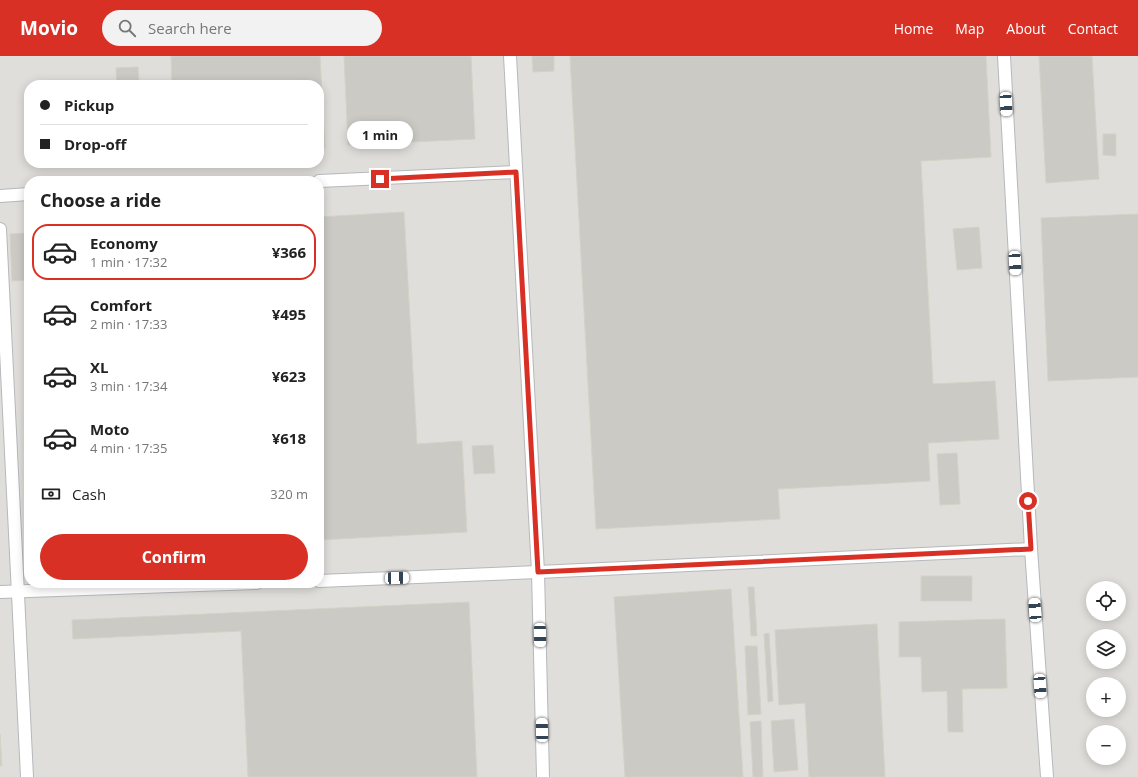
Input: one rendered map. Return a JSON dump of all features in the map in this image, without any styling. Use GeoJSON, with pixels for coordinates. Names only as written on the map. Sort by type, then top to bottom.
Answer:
{"type":"FeatureCollection","features":[{"type":"Feature","properties":{"kind":"lane"},"geometry":{"type":"LineString","coordinates":[[510,56],[538,572],[543,777]]}},
{"type":"Feature","properties":{"kind":"lane"},"geometry":{"type":"LineString","coordinates":[[1004,56],[1031,549],[1047,777]]}},
{"type":"Feature","properties":{"kind":"lane"},"geometry":{"type":"LineString","coordinates":[[324,181],[516,172]]}},
{"type":"Feature","properties":{"kind":"lane"},"geometry":{"type":"LineString","coordinates":[[0,196],[24,194]]}},
{"type":"Feature","properties":{"kind":"lane"},"geometry":{"type":"LineString","coordinates":[[0,229],[27,777]]}},
{"type":"Feature","properties":{"kind":"lane"},"geometry":{"type":"LineString","coordinates":[[324,581],[1031,549]]}},
{"type":"Feature","properties":{"kind":"lane"},"geometry":{"type":"LineString","coordinates":[[0,592],[124,588]]}},
{"type":"Feature","properties":{"kind":"shaded area"},"geometry":{"type":"Polygon","coordinates":[[[0,56],[1138,56],[1138,777],[0,777],[0,56]]]}},
{"type":"Feature","properties":{"kind":"building"},"geometry":{"type":"Polygon","coordinates":[[[171,56],[320,56],[321,80],[172,80],[171,56]]]}},
{"type":"Feature","properties":{"kind":"building"},"geometry":{"type":"Polygon","coordinates":[[[344,56],[471,56],[475,139],[348,145],[344,56]]]}},
{"type":"Feature","properties":{"kind":"building"},"geometry":{"type":"Polygon","coordinates":[[[532,56],[554,56],[554,71],[533,72],[532,56]]]}},
{"type":"Feature","properties":{"kind":"building"},"geometry":{"type":"Polygon","coordinates":[[[570,56],[986,56],[991,157],[921,161],[933,384],[995,381],[999,439],[928,443],[930,481],[778,489],[780,519],[596,529],[570,56]]]}},
{"type":"Feature","properties":{"kind":"building"},"geometry":{"type":"Polygon","coordinates":[[[1039,56],[1092,56],[1099,179],[1046,183],[1039,56]]]}},
{"type":"Feature","properties":{"kind":"building"},"geometry":{"type":"Polygon","coordinates":[[[138,67],[139,80],[117,80],[116,68],[138,67]]]}},
{"type":"Feature","properties":{"kind":"building"},"geometry":{"type":"Polygon","coordinates":[[[1103,134],[1116,134],[1116,156],[1103,155],[1103,134]]]}},
{"type":"Feature","properties":{"kind":"building"},"geometry":{"type":"Polygon","coordinates":[[[404,212],[417,444],[462,441],[467,532],[324,540],[324,217],[404,212]]]}},
{"type":"Feature","properties":{"kind":"building"},"geometry":{"type":"Polygon","coordinates":[[[1138,214],[1138,377],[1048,381],[1041,218],[1138,214]]]}},
{"type":"Feature","properties":{"kind":"building"},"geometry":{"type":"Polygon","coordinates":[[[979,227],[982,268],[957,270],[953,229],[979,227]]]}},
{"type":"Feature","properties":{"kind":"building"},"geometry":{"type":"Polygon","coordinates":[[[24,233],[24,280],[12,281],[10,234],[24,233]]]}},
{"type":"Feature","properties":{"kind":"building"},"geometry":{"type":"Polygon","coordinates":[[[493,445],[495,473],[474,474],[472,446],[493,445]]]}},
{"type":"Feature","properties":{"kind":"building"},"geometry":{"type":"Polygon","coordinates":[[[957,453],[960,504],[940,505],[937,454],[957,453]]]}},
{"type":"Feature","properties":{"kind":"building"},"geometry":{"type":"Polygon","coordinates":[[[921,576],[972,576],[972,601],[921,601],[921,576]]]}},
{"type":"Feature","properties":{"kind":"building"},"geometry":{"type":"Polygon","coordinates":[[[748,587],[754,587],[757,636],[751,636],[748,587]]]}},
{"type":"Feature","properties":{"kind":"building"},"geometry":{"type":"Polygon","coordinates":[[[731,589],[743,777],[625,777],[614,597],[731,589]]]}},
{"type":"Feature","properties":{"kind":"building"},"geometry":{"type":"Polygon","coordinates":[[[469,602],[477,777],[248,777],[241,631],[73,639],[72,620],[469,602]]]}},
{"type":"Feature","properties":{"kind":"building"},"geometry":{"type":"Polygon","coordinates":[[[1005,619],[1007,688],[962,689],[963,732],[948,732],[947,691],[922,692],[921,657],[899,657],[899,622],[1005,619]]]}},
{"type":"Feature","properties":{"kind":"building"},"geometry":{"type":"Polygon","coordinates":[[[877,624],[885,777],[809,777],[805,703],[779,705],[775,630],[877,624]]]}},
{"type":"Feature","properties":{"kind":"building"},"geometry":{"type":"Polygon","coordinates":[[[769,633],[773,701],[768,702],[764,634],[769,633]]]}},
{"type":"Feature","properties":{"kind":"building"},"geometry":{"type":"Polygon","coordinates":[[[745,646],[757,646],[761,714],[748,715],[745,646]]]}},
{"type":"Feature","properties":{"kind":"building"},"geometry":{"type":"Polygon","coordinates":[[[794,719],[798,770],[774,772],[771,721],[794,719]]]}},
{"type":"Feature","properties":{"kind":"building"},"geometry":{"type":"Polygon","coordinates":[[[761,721],[763,777],[753,777],[750,722],[761,721]]]}},
{"type":"Feature","properties":{"kind":"building"},"geometry":{"type":"Polygon","coordinates":[[[0,734],[2,766],[0,766],[0,734]]]}},
{"type":"Feature","properties":{"kind":"route"},"geometry":{"type":"LineString","coordinates":[[380,179],[516,172],[538,572],[1031,549],[1028,501]]}}]}
